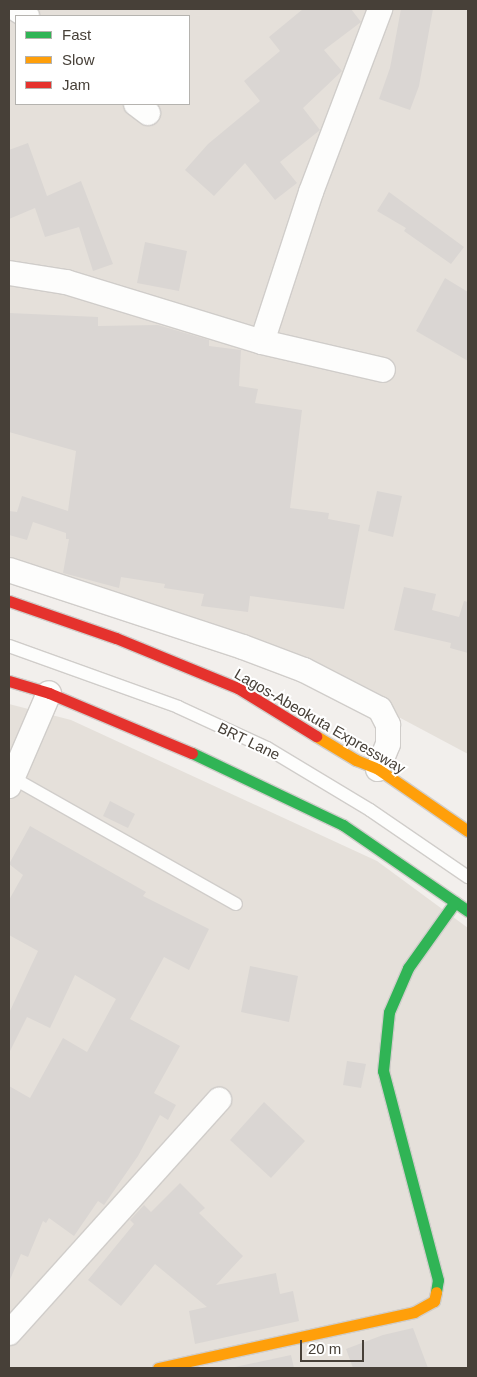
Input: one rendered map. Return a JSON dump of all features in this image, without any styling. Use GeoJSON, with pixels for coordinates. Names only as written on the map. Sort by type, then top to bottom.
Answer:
{"type":"FeatureCollection","features":[{"type":"Feature","properties":{"kind":"main road","name":"Lagos-Abeokuta Expressway"},"geometry":{"type":"LineString","coordinates":[[9,601],[116,638],[238,688],[356,760],[378,769],[468,831]]}},
{"type":"Feature","properties":{"kind":"main road"},"geometry":{"type":"LineString","coordinates":[[9,681],[49,693],[170,743],[343,825],[461,906],[408,968],[390,1012],[383,1071],[438,1280],[434,1301],[414,1312],[158,1368]]}},
{"type":"Feature","properties":{"kind":"street"},"geometry":{"type":"LineString","coordinates":[[262,342],[311,192],[380,9]]}},
{"type":"Feature","properties":{"kind":"street"},"geometry":{"type":"LineString","coordinates":[[9,273],[66,282],[262,342],[383,370]]}},
{"type":"Feature","properties":{"kind":"street"},"geometry":{"type":"LineString","coordinates":[[9,570],[304,670],[380,709],[388,725],[388,744],[378,769]]}},
{"type":"Feature","properties":{"kind":"street"},"geometry":{"type":"LineString","coordinates":[[11,782],[49,693]]}},
{"type":"Feature","properties":{"kind":"street"},"geometry":{"type":"LineString","coordinates":[[9,1333],[219,1100]]}},
{"type":"Feature","properties":{"kind":"lane","name":"BRT Lane"},"geometry":{"type":"LineString","coordinates":[[9,646],[178,707],[267,748],[370,810],[468,876]]}},
{"type":"Feature","properties":{"kind":"lane"},"geometry":{"type":"LineString","coordinates":[[11,782],[236,904]]}},
{"type":"Feature","properties":{"kind":"shaded area"},"geometry":{"type":"Polygon","coordinates":[[[9,9],[468,9],[468,754],[316,673],[9,577],[9,9]]]}},
{"type":"Feature","properties":{"kind":"shaded area"},"geometry":{"type":"Polygon","coordinates":[[[9,704],[71,720],[377,861],[468,928],[468,1368],[9,1368],[9,704]]]}},
{"type":"Feature","properties":{"kind":"building"},"geometry":{"type":"Polygon","coordinates":[[[303,9],[351,9],[361,22],[324,50],[342,71],[303,108],[320,130],[280,162],[297,183],[275,200],[245,163],[214,196],[185,170],[208,144],[260,101],[244,81],[280,51],[269,37],[303,9]]]}},
{"type":"Feature","properties":{"kind":"building"},"geometry":{"type":"Polygon","coordinates":[[[401,9],[433,9],[419,86],[410,110],[379,99],[390,68],[401,9]]]}},
{"type":"Feature","properties":{"kind":"building"},"geometry":{"type":"Polygon","coordinates":[[[28,143],[47,196],[81,181],[113,264],[93,271],[79,227],[45,237],[35,208],[9,219],[9,150],[28,143]]]}},
{"type":"Feature","properties":{"kind":"building"},"geometry":{"type":"Polygon","coordinates":[[[389,192],[464,247],[451,264],[404,231],[406,228],[377,211],[389,192]]]}},
{"type":"Feature","properties":{"kind":"building"},"geometry":{"type":"Polygon","coordinates":[[[145,242],[187,251],[179,291],[137,283],[145,242]]]}},
{"type":"Feature","properties":{"kind":"building"},"geometry":{"type":"Polygon","coordinates":[[[445,278],[468,292],[468,361],[416,331],[445,278]]]}},
{"type":"Feature","properties":{"kind":"building"},"geometry":{"type":"Polygon","coordinates":[[[9,313],[98,317],[98,326],[158,325],[209,340],[209,346],[241,350],[239,386],[258,389],[255,403],[302,410],[290,508],[329,513],[328,519],[360,525],[344,609],[250,596],[248,612],[201,606],[204,594],[164,588],[165,584],[121,577],[119,588],[63,573],[69,539],[66,539],[66,533],[33,522],[27,540],[9,535],[9,511],[17,512],[22,496],[68,511],[76,451],[9,432],[9,313]]]}},
{"type":"Feature","properties":{"kind":"building"},"geometry":{"type":"Polygon","coordinates":[[[377,491],[402,496],[393,537],[368,531],[377,491]]]}},
{"type":"Feature","properties":{"kind":"building"},"geometry":{"type":"Polygon","coordinates":[[[404,587],[436,594],[432,610],[459,617],[464,601],[468,602],[468,653],[450,648],[451,643],[394,630],[404,587]]]}},
{"type":"Feature","properties":{"kind":"building"},"geometry":{"type":"Polygon","coordinates":[[[110,801],[135,814],[128,828],[103,816],[110,801]]]}},
{"type":"Feature","properties":{"kind":"building"},"geometry":{"type":"Polygon","coordinates":[[[30,826],[146,892],[143,896],[209,929],[189,970],[164,957],[130,1019],[180,1046],[154,1093],[176,1105],[168,1120],[160,1115],[138,1156],[104,1205],[98,1201],[74,1236],[49,1218],[46,1223],[43,1221],[28,1257],[21,1254],[9,1282],[9,1086],[30,1098],[63,1038],[87,1052],[116,999],[75,975],[50,1028],[27,1017],[9,1053],[9,1013],[38,951],[9,935],[9,900],[23,875],[9,864],[30,826]]]}},
{"type":"Feature","properties":{"kind":"building"},"geometry":{"type":"Polygon","coordinates":[[[250,966],[298,976],[289,1022],[241,1012],[250,966]]]}},
{"type":"Feature","properties":{"kind":"building"},"geometry":{"type":"Polygon","coordinates":[[[347,1061],[366,1064],[361,1088],[343,1085],[347,1061]]]}},
{"type":"Feature","properties":{"kind":"building"},"geometry":{"type":"Polygon","coordinates":[[[264,1102],[305,1141],[271,1178],[230,1140],[264,1102]]]}},
{"type":"Feature","properties":{"kind":"building"},"geometry":{"type":"Polygon","coordinates":[[[180,1183],[205,1208],[199,1213],[243,1256],[216,1285],[276,1273],[280,1294],[293,1291],[299,1321],[195,1344],[189,1311],[207,1307],[155,1264],[121,1306],[88,1280],[134,1224],[130,1220],[144,1205],[151,1212],[180,1183]]]}},
{"type":"Feature","properties":{"kind":"building"},"geometry":{"type":"Polygon","coordinates":[[[413,1328],[428,1368],[353,1368],[346,1349],[383,1335],[413,1328]]]}},
{"type":"Feature","properties":{"kind":"building"},"geometry":{"type":"Polygon","coordinates":[[[291,1355],[294,1368],[230,1368],[291,1355]]]}},
{"type":"Feature","properties":{"kind":"traffic: fast"},"geometry":{"type":"LineString","coordinates":[[192,753],[343,825],[468,911]]}},
{"type":"Feature","properties":{"kind":"traffic: fast"},"geometry":{"type":"LineString","coordinates":[[436,1292],[438,1280],[383,1071],[389,1012],[408,968],[455,902]]}},
{"type":"Feature","properties":{"kind":"traffic: slow"},"geometry":{"type":"LineString","coordinates":[[316,736],[356,760],[378,769],[468,831]]}},
{"type":"Feature","properties":{"kind":"traffic: slow"},"geometry":{"type":"LineString","coordinates":[[158,1368],[414,1312],[434,1301],[436,1292]]}},
{"type":"Feature","properties":{"kind":"traffic: jam"},"geometry":{"type":"LineString","coordinates":[[9,601],[116,638],[238,688],[316,736]]}},
{"type":"Feature","properties":{"kind":"traffic: jam"},"geometry":{"type":"LineString","coordinates":[[9,681],[49,693],[192,753]]}}]}
